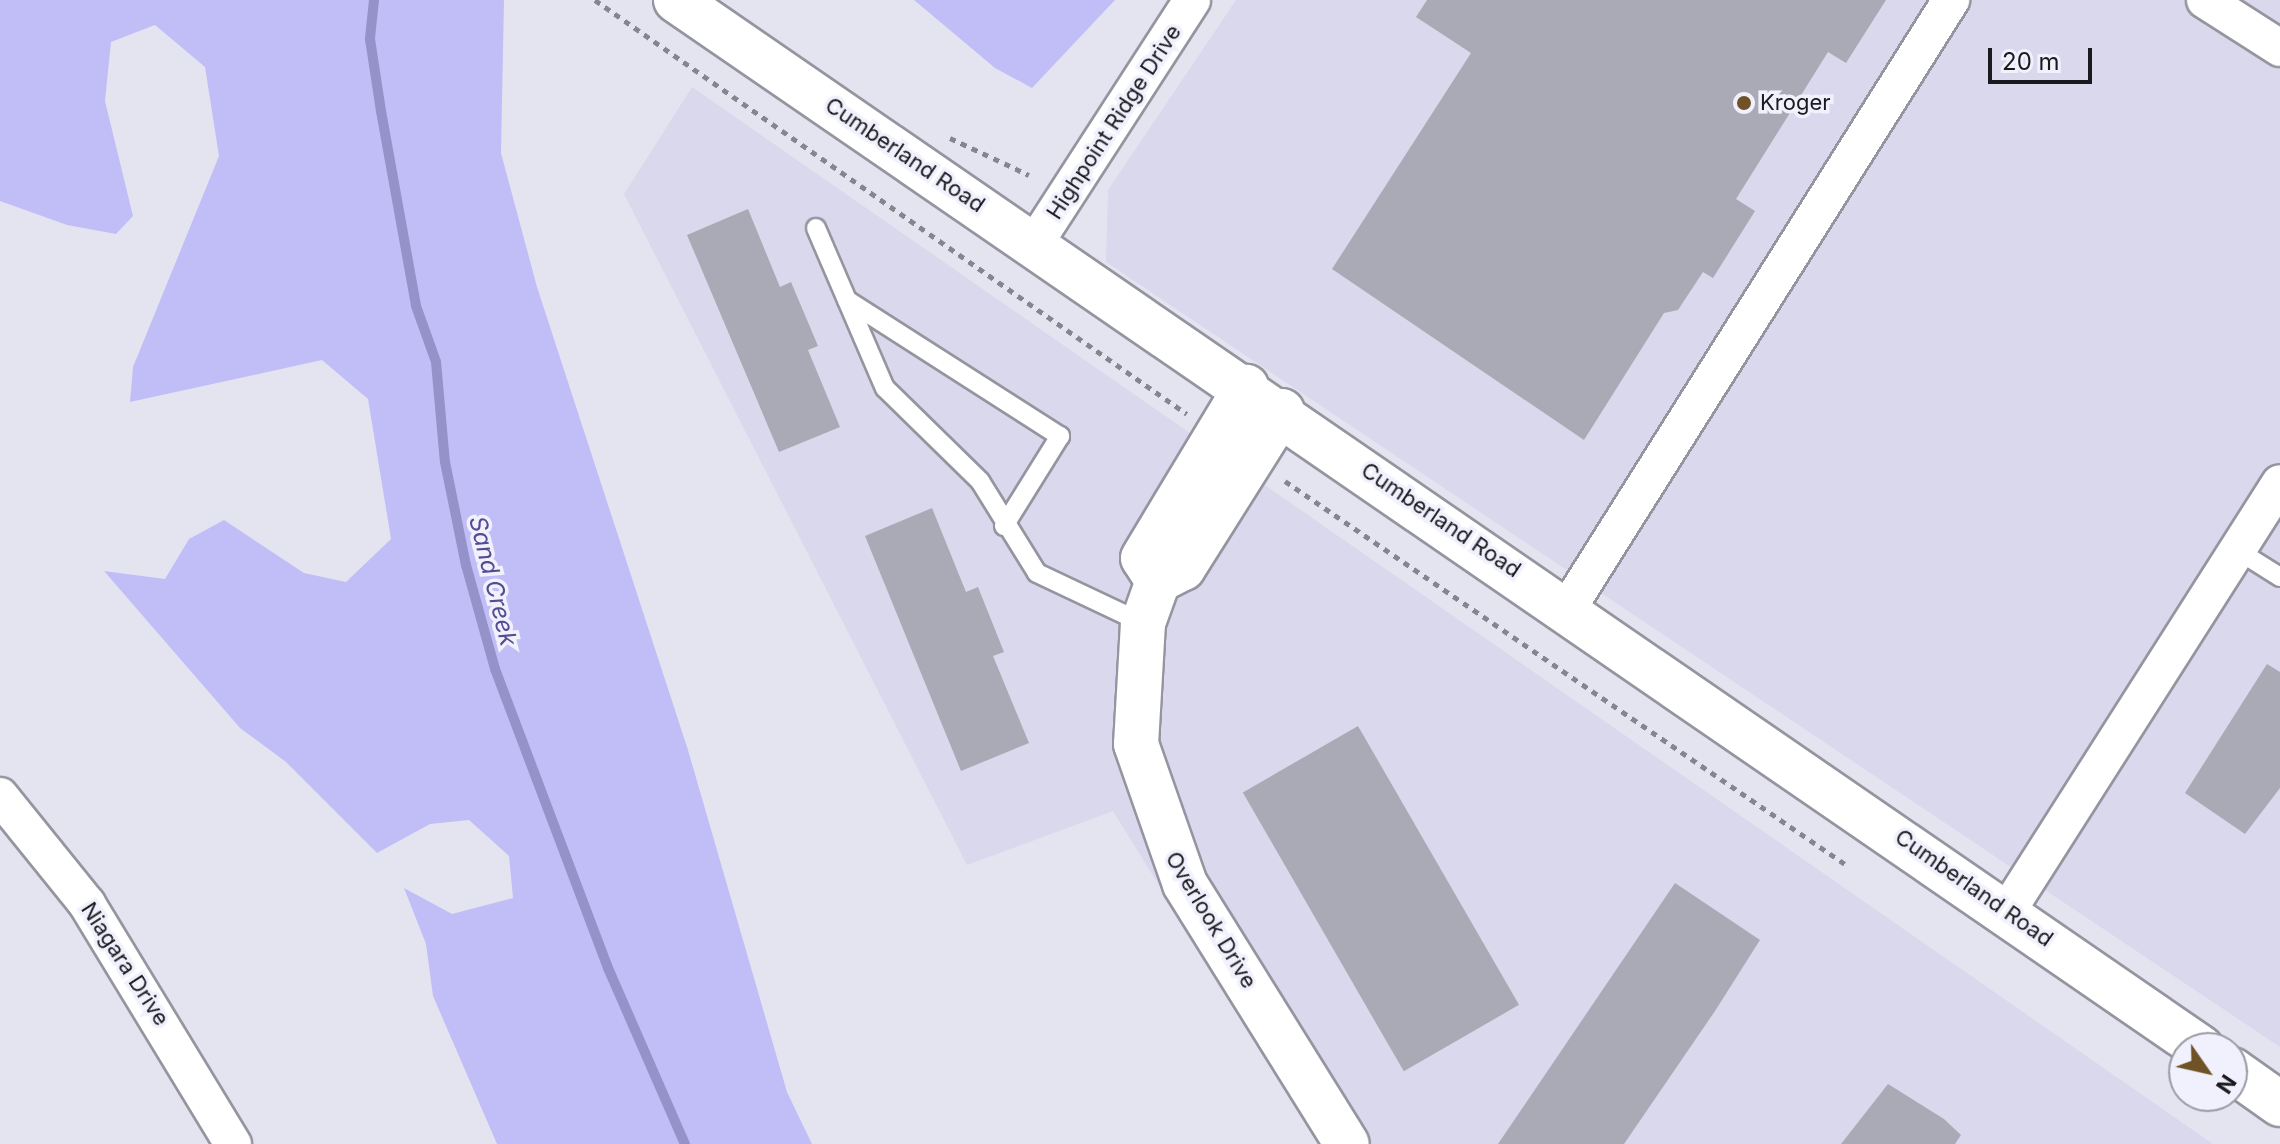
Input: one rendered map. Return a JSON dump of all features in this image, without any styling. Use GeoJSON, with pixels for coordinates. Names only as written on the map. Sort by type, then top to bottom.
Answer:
{"type":"FeatureCollection","features":[{"type":"Feature","properties":{"kind":"main road","name":"Cumberland Road"},"geometry":{"type":"LineString","coordinates":[[676,0],[1282,411],[2008,910],[2179,1032]]}},
{"type":"Feature","properties":{"kind":"main road"},"geometry":{"type":"LineString","coordinates":[[1246,387],[1143,558],[1158,581],[1183,568],[1282,411]]}},
{"type":"Feature","properties":{"kind":"main road","name":"Overlook Drive"},"geometry":{"type":"LineString","coordinates":[[1158,581],[1143,623],[1136,744],[1165,843],[1347,1144]]}},
{"type":"Feature","properties":{"kind":"main road"},"geometry":{"type":"LineString","coordinates":[[2248,1081],[2280,1104]]}},
{"type":"Feature","properties":{"kind":"street","name":"Highpoint Ridge Drive"},"geometry":{"type":"LineString","coordinates":[[1035,243],[1192,0]]}},
{"type":"Feature","properties":{"kind":"street"},"geometry":{"type":"LineString","coordinates":[[1568,608],[1951,0]]}},
{"type":"Feature","properties":{"kind":"street"},"geometry":{"type":"LineString","coordinates":[[2205,0],[2280,48]]}},
{"type":"Feature","properties":{"kind":"street"},"geometry":{"type":"LineString","coordinates":[[2008,910],[2280,483]]}},
{"type":"Feature","properties":{"kind":"street","name":"Niagara Drive"},"geometry":{"type":"LineString","coordinates":[[0,796],[87,904],[233,1144]]}},
{"type":"Feature","properties":{"kind":"lane"},"geometry":{"type":"LineString","coordinates":[[816,228],[885,388],[980,481],[1004,526],[1037,573],[1143,623]]}},
{"type":"Feature","properties":{"kind":"lane"},"geometry":{"type":"LineString","coordinates":[[847,300],[1060,436],[1004,526]]}},
{"type":"Feature","properties":{"kind":"lane"},"geometry":{"type":"LineString","coordinates":[[2237,550],[2280,577]]}},
{"type":"Feature","properties":{"kind":"shaded area"},"geometry":{"type":"Polygon","coordinates":[[[0,0],[504,0],[501,153],[537,287],[688,750],[787,1092],[812,1144],[497,1144],[433,996],[426,944],[404,888],[452,914],[513,898],[509,856],[469,820],[430,824],[377,853],[286,762],[240,728],[104,571],[165,579],[189,539],[224,520],[304,573],[346,582],[391,539],[368,399],[322,360],[130,402],[133,367],[219,156],[205,67],[155,25],[111,42],[105,101],[133,216],[116,234],[67,225],[0,201],[0,0]]]}},
{"type":"Feature","properties":{"kind":"shaded area"},"geometry":{"type":"Polygon","coordinates":[[[914,0],[1115,0],[1032,88],[995,68],[914,0]]]}},
{"type":"Feature","properties":{"kind":"shaded area"},"geometry":{"type":"Polygon","coordinates":[[[1236,0],[2280,0],[2280,1047],[1106,262],[1108,190],[1236,0]]]}},
{"type":"Feature","properties":{"kind":"shaded area"},"geometry":{"type":"Polygon","coordinates":[[[692,87],[2213,1144],[1319,1144],[1113,811],[967,865],[624,194],[692,87]]]}},
{"type":"Feature","properties":{"kind":"building"},"geometry":{"type":"Polygon","coordinates":[[[1427,0],[1886,0],[1846,63],[1828,52],[1736,199],[1755,211],[1713,278],[1703,272],[1678,310],[1664,313],[1584,440],[1332,269],[1471,53],[1416,17],[1427,0]]]}},
{"type":"Feature","properties":{"kind":"building"},"geometry":{"type":"Polygon","coordinates":[[[748,209],[780,287],[791,282],[818,346],[808,350],[840,427],[779,452],[687,235],[748,209]]]}},
{"type":"Feature","properties":{"kind":"building"},"geometry":{"type":"Polygon","coordinates":[[[932,508],[966,592],[978,587],[1004,652],[993,656],[1029,743],[961,771],[865,536],[932,508]]]}},
{"type":"Feature","properties":{"kind":"building"},"geometry":{"type":"Polygon","coordinates":[[[2267,664],[2280,672],[2280,788],[2245,834],[2185,793],[2267,664]]]}},
{"type":"Feature","properties":{"kind":"building"},"geometry":{"type":"Polygon","coordinates":[[[1358,726],[1519,1005],[1404,1071],[1243,792],[1358,726]]]}},
{"type":"Feature","properties":{"kind":"building"},"geometry":{"type":"Polygon","coordinates":[[[1675,883],[1760,940],[1715,1011],[1624,1144],[1498,1144],[1675,883]]]}},
{"type":"Feature","properties":{"kind":"building"},"geometry":{"type":"Polygon","coordinates":[[[1888,1084],[1944,1119],[1961,1135],[1955,1144],[1841,1144],[1888,1084]]]}},
{"type":"Feature","properties":{"kind":"waterway","name":"Sand Creek"},"geometry":{"type":"LineString","coordinates":[[374,0],[370,39],[381,111],[416,306],[436,362],[445,462],[466,565],[495,669],[608,968],[685,1144]]}},
{"type":"Feature","properties":{"kind":"place","name":"Kroger"},"geometry":{"type":"Point","coordinates":[1744,103]}}]}
